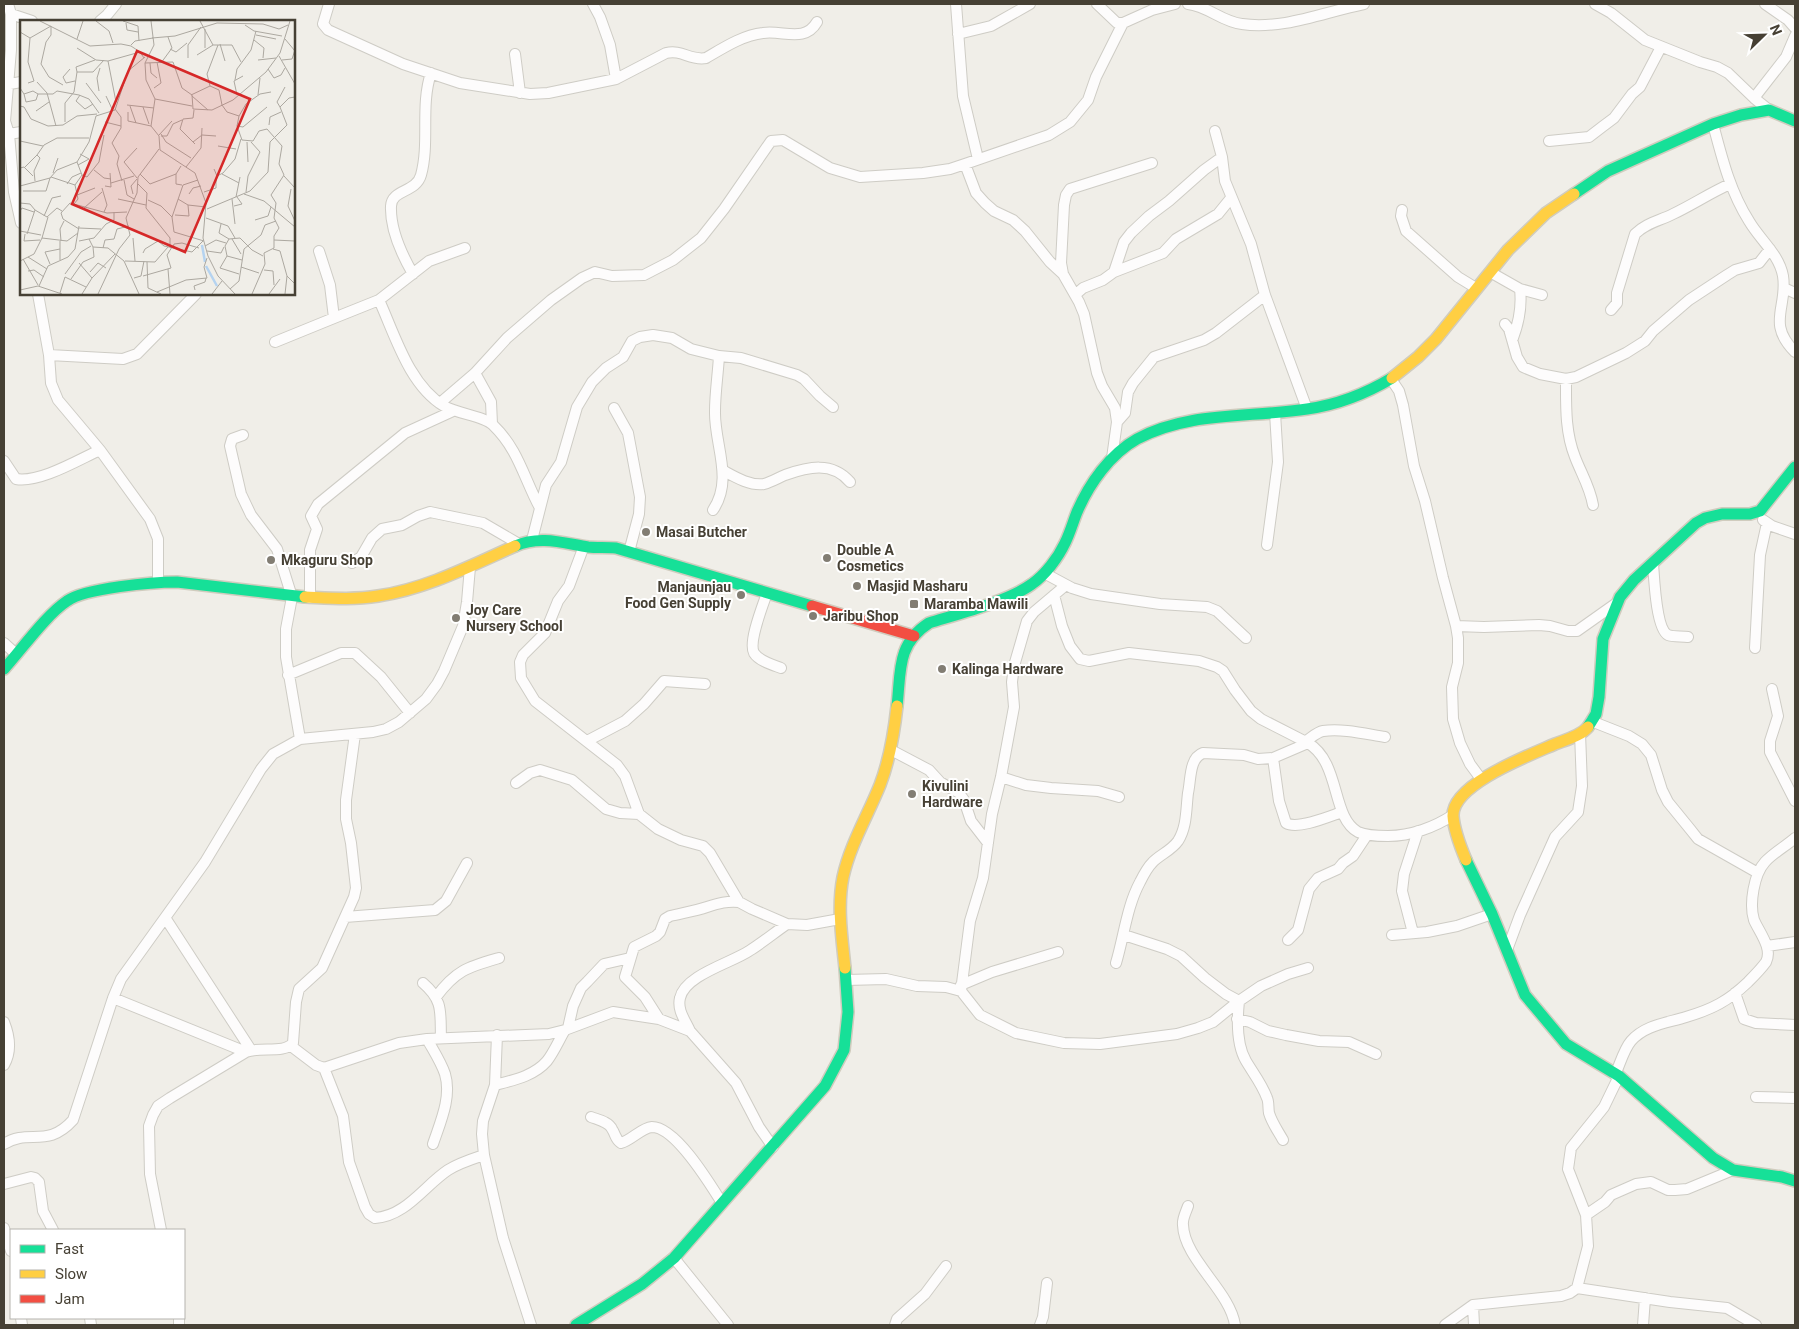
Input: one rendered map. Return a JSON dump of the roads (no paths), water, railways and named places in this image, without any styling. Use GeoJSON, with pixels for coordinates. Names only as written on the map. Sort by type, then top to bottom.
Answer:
{"type":"FeatureCollection","features":[{"type":"Feature","properties":{"kind":"street"},"geometry":{"type":"LineString","coordinates":[[8,4],[11,14],[7,31],[11,50],[6,85],[5,121],[14,192],[20,219]]}},
{"type":"Feature","properties":{"kind":"street"},"geometry":{"type":"LineString","coordinates":[[106,19],[116,4]]}},
{"type":"Feature","properties":{"kind":"street"},"geometry":{"type":"LineString","coordinates":[[329,4],[323,24],[328,30],[403,64],[460,83],[520,93],[548,93],[616,79],[666,53],[674,51],[699,59],[706,58],[743,38],[763,33],[792,33],[798,35],[813,29],[817,22]]}},
{"type":"Feature","properties":{"kind":"street"},"geometry":{"type":"LineString","coordinates":[[593,4],[610,45],[616,79]]}},
{"type":"Feature","properties":{"kind":"street"},"geometry":{"type":"LineString","coordinates":[[956,4],[963,96],[978,159]]}},
{"type":"Feature","properties":{"kind":"street"},"geometry":{"type":"LineString","coordinates":[[958,34],[991,26],[1030,4]]}},
{"type":"Feature","properties":{"kind":"street"},"geometry":{"type":"LineString","coordinates":[[1100,5],[1117,23],[1123,23],[1152,10],[1175,4]]}},
{"type":"Feature","properties":{"kind":"street"},"geometry":{"type":"LineString","coordinates":[[1188,4],[1200,5],[1222,18],[1242,24],[1279,25],[1364,4]]}},
{"type":"Feature","properties":{"kind":"street"},"geometry":{"type":"LineString","coordinates":[[1595,4],[1611,13],[1645,40],[1717,67],[1728,73],[1769,110],[1795,121]]}},
{"type":"Feature","properties":{"kind":"street"},"geometry":{"type":"LineString","coordinates":[[1765,4],[1788,20],[1795,28]]}},
{"type":"Feature","properties":{"kind":"street"},"geometry":{"type":"LineString","coordinates":[[11,14],[29,20]]}},
{"type":"Feature","properties":{"kind":"street"},"geometry":{"type":"LineString","coordinates":[[440,403],[475,373],[507,338],[533,314],[582,278],[595,272],[612,276],[644,276],[673,260],[701,238],[740,187],[770,141],[783,140],[830,168],[860,177],[923,173],[950,169],[965,164],[1050,135],[1070,122],[1088,100],[1096,77],[1123,23]]}},
{"type":"Feature","properties":{"kind":"street"},"geometry":{"type":"LineString","coordinates":[[1754,98],[1786,58],[1795,36]]}},
{"type":"Feature","properties":{"kind":"street"},"geometry":{"type":"LineString","coordinates":[[1549,141],[1589,137],[1614,118],[1632,94],[1640,87],[1661,47]]}},
{"type":"Feature","properties":{"kind":"street"},"geometry":{"type":"LineString","coordinates":[[515,54],[520,93]]}},
{"type":"Feature","properties":{"kind":"street"},"geometry":{"type":"LineString","coordinates":[[413,274],[399,243],[393,224],[391,205],[393,198],[410,190],[422,174],[424,112],[431,73]]}},
{"type":"Feature","properties":{"kind":"street"},"geometry":{"type":"LineString","coordinates":[[6,85],[20,82]]}},
{"type":"Feature","properties":{"kind":"street"},"geometry":{"type":"LineString","coordinates":[[576,1325],[642,1284],[674,1258],[825,1086],[844,1050],[848,1012],[840,919],[843,876],[852,849],[880,785],[891,750],[899,691],[900,664],[908,643],[914,636],[928,623],[1002,598],[1030,585],[1044,573],[1064,544],[1090,487],[1112,458],[1135,440],[1159,428],[1194,420],[1275,413],[1335,403],[1390,379],[1418,357],[1436,339],[1508,250],[1546,213],[1608,171],[1713,124],[1741,115],[1769,110]]}},
{"type":"Feature","properties":{"kind":"street"},"geometry":{"type":"LineString","coordinates":[[1713,124],[1730,184],[1749,222],[1779,261],[1784,288],[1780,311],[1781,329],[1785,340],[1795,352]]}},
{"type":"Feature","properties":{"kind":"street"},"geometry":{"type":"LineString","coordinates":[[1215,130],[1222,157],[1225,181],[1251,244],[1265,295],[1307,409]]}},
{"type":"Feature","properties":{"kind":"street"},"geometry":{"type":"LineString","coordinates":[[8,134],[20,132]]}},
{"type":"Feature","properties":{"kind":"street"},"geometry":{"type":"LineString","coordinates":[[1114,272],[1124,242],[1131,233],[1204,170],[1222,157]]}},
{"type":"Feature","properties":{"kind":"street"},"geometry":{"type":"LineString","coordinates":[[965,164],[976,192],[985,203],[994,211],[1013,220],[1024,231],[1062,274],[1075,295],[1084,314],[1097,374],[1115,408],[1117,422],[1112,458]]}},
{"type":"Feature","properties":{"kind":"street"},"geometry":{"type":"LineString","coordinates":[[1062,274],[1061,254],[1064,205],[1066,195],[1070,189],[1152,164]]}},
{"type":"Feature","properties":{"kind":"street"},"geometry":{"type":"LineString","coordinates":[[1611,310],[1617,303],[1617,293],[1635,234],[1642,227],[1672,215],[1708,194],[1730,184]]}},
{"type":"Feature","properties":{"kind":"street"},"geometry":{"type":"LineString","coordinates":[[1075,295],[1114,272],[1163,253],[1176,239],[1218,214],[1231,198]]}},
{"type":"Feature","properties":{"kind":"street"},"geometry":{"type":"LineString","coordinates":[[1402,210],[1401,216],[1406,231],[1458,276],[1476,288]]}},
{"type":"Feature","properties":{"kind":"street"},"geometry":{"type":"LineString","coordinates":[[275,342],[379,300],[429,262],[465,248]]}},
{"type":"Feature","properties":{"kind":"street"},"geometry":{"type":"LineString","coordinates":[[1505,324],[1509,329],[1517,357],[1523,367],[1540,374],[1566,379],[1576,377],[1645,341],[1653,330],[1689,300],[1736,270],[1759,264],[1770,249]]}},
{"type":"Feature","properties":{"kind":"street"},"geometry":{"type":"LineString","coordinates":[[319,251],[330,285],[334,318]]}},
{"type":"Feature","properties":{"kind":"street"},"geometry":{"type":"LineString","coordinates":[[1490,272],[1520,289],[1542,295]]}},
{"type":"Feature","properties":{"kind":"street"},"geometry":{"type":"LineString","coordinates":[[1784,288],[1795,293]]}},
{"type":"Feature","properties":{"kind":"street"},"geometry":{"type":"LineString","coordinates":[[1512,338],[1518,325],[1521,303],[1520,289]]}},
{"type":"Feature","properties":{"kind":"street"},"geometry":{"type":"LineString","coordinates":[[38,295],[49,355],[51,383],[58,400],[100,450],[155,528],[158,539],[158,582]]}},
{"type":"Feature","properties":{"kind":"street"},"geometry":{"type":"LineString","coordinates":[[49,355],[123,359],[136,354],[195,295]]}},
{"type":"Feature","properties":{"kind":"street"},"geometry":{"type":"LineString","coordinates":[[1117,422],[1126,413],[1128,392],[1133,383],[1154,357],[1204,340],[1265,295]]}},
{"type":"Feature","properties":{"kind":"street"},"geometry":{"type":"LineString","coordinates":[[379,300],[414,376],[422,388],[453,411],[480,418],[492,424],[518,458],[540,508]]}},
{"type":"Feature","properties":{"kind":"street"},"geometry":{"type":"LineString","coordinates":[[532,540],[546,485],[561,462],[577,407],[592,382],[606,368],[623,357],[632,341],[640,337],[653,335],[672,338],[690,349],[719,356],[741,358],[797,375],[804,379],[820,396],[833,406]]}},
{"type":"Feature","properties":{"kind":"street"},"geometry":{"type":"LineString","coordinates":[[713,510],[720,496],[724,471],[715,412],[719,356]]}},
{"type":"Feature","properties":{"kind":"street"},"geometry":{"type":"LineString","coordinates":[[475,373],[491,402],[492,424]]}},
{"type":"Feature","properties":{"kind":"street"},"geometry":{"type":"LineString","coordinates":[[1390,379],[1399,391],[1414,466],[1425,501],[1456,626],[1458,663],[1452,687],[1453,719],[1460,743],[1470,764],[1482,779]]}},
{"type":"Feature","properties":{"kind":"street"},"geometry":{"type":"LineString","coordinates":[[1566,379],[1566,414],[1571,445],[1575,458],[1583,472],[1594,505]]}},
{"type":"Feature","properties":{"kind":"street"},"geometry":{"type":"LineString","coordinates":[[614,408],[628,433],[640,497],[639,514],[629,552]]}},
{"type":"Feature","properties":{"kind":"street"},"geometry":{"type":"LineString","coordinates":[[310,598],[310,550],[317,529],[311,516],[318,504],[405,433],[453,411]]}},
{"type":"Feature","properties":{"kind":"street"},"geometry":{"type":"LineString","coordinates":[[1267,545],[1278,462],[1275,413]]}},
{"type":"Feature","properties":{"kind":"street"},"geometry":{"type":"LineString","coordinates":[[243,435],[232,439],[230,446],[240,490],[251,515],[277,549],[292,597],[286,629],[286,657],[300,740]]}},
{"type":"Feature","properties":{"kind":"street"},"geometry":{"type":"LineString","coordinates":[[4,461],[16,478],[26,480],[43,475],[100,450]]}},
{"type":"Feature","properties":{"kind":"street"},"geometry":{"type":"LineString","coordinates":[[724,471],[752,483],[764,484],[794,472],[820,467],[835,471],[845,476],[850,482]]}},
{"type":"Feature","properties":{"kind":"street"},"geometry":{"type":"LineString","coordinates":[[1795,467],[1760,511],[1754,513],[1722,514],[1705,518],[1696,523],[1634,580],[1618,602],[1603,639],[1596,714],[1587,729],[1514,762],[1482,779],[1458,800],[1453,815],[1465,858],[1492,914],[1525,995],[1566,1044],[1617,1075],[1713,1158],[1733,1170],[1782,1177],[1795,1181]]}},
{"type":"Feature","properties":{"kind":"street"},"geometry":{"type":"LineString","coordinates":[[352,563],[361,557],[372,538],[382,530],[402,525],[426,512],[483,523],[519,544]]}},
{"type":"Feature","properties":{"kind":"street"},"geometry":{"type":"LineString","coordinates":[[1754,513],[1772,526],[1795,534]]}},
{"type":"Feature","properties":{"kind":"street"},"geometry":{"type":"LineString","coordinates":[[1755,648],[1760,555],[1767,523]]}},
{"type":"Feature","properties":{"kind":"street"},"geometry":{"type":"LineString","coordinates":[[4,668],[57,608],[69,599],[83,593],[158,582],[177,582],[292,597],[350,599],[379,596],[443,579],[519,544],[544,538],[584,546],[616,548],[914,636]]}},
{"type":"Feature","properties":{"kind":"street"},"geometry":{"type":"LineString","coordinates":[[584,546],[569,586],[556,606],[545,633],[523,656],[520,662],[521,678],[535,701],[621,770],[639,814],[658,828],[681,840],[703,846],[710,853],[739,902]]}},
{"type":"Feature","properties":{"kind":"street"},"geometry":{"type":"LineString","coordinates":[[1653,563],[1658,611],[1662,629],[1668,634],[1688,637]]}},
{"type":"Feature","properties":{"kind":"street"},"geometry":{"type":"LineString","coordinates":[[4,1144],[18,1138],[45,1137],[66,1128],[73,1120],[113,998],[121,980],[133,961],[166,920],[205,862],[261,769],[273,754],[300,740],[386,729],[410,713],[426,699],[437,684],[463,626],[470,567]]}},
{"type":"Feature","properties":{"kind":"street"},"geometry":{"type":"LineString","coordinates":[[1044,573],[1066,585],[1091,594],[1160,604],[1207,607],[1217,610],[1246,638]]}},
{"type":"Feature","properties":{"kind":"street"},"geometry":{"type":"LineString","coordinates":[[1066,585],[1034,612],[1027,621],[1014,666],[1012,682],[1014,706],[992,814],[983,878],[970,921],[961,988],[980,1015],[1016,1033],[1064,1043],[1100,1044],[1177,1034],[1198,1028],[1212,1022],[1239,1001],[1270,981],[1308,968]]}},
{"type":"Feature","properties":{"kind":"street"},"geometry":{"type":"LineString","coordinates":[[767,593],[758,622],[753,649],[759,658],[782,668]]}},
{"type":"Feature","properties":{"kind":"street"},"geometry":{"type":"LineString","coordinates":[[1054,595],[1062,626],[1070,646],[1080,659],[1089,661],[1129,653],[1198,662],[1217,667],[1223,671],[1251,711],[1261,720],[1307,742],[1324,759],[1330,771],[1342,812],[1357,831],[1367,835],[1391,836],[1418,831],[1440,824],[1453,815]]}},
{"type":"Feature","properties":{"kind":"street"},"geometry":{"type":"LineString","coordinates":[[1456,626],[1539,625],[1572,632],[1577,631],[1618,602]]}},
{"type":"Feature","properties":{"kind":"street"},"geometry":{"type":"LineString","coordinates":[[4,643],[16,654]]}},
{"type":"Feature","properties":{"kind":"street"},"geometry":{"type":"LineString","coordinates":[[288,675],[341,653],[355,653],[381,677],[410,713]]}},
{"type":"Feature","properties":{"kind":"street"},"geometry":{"type":"LineString","coordinates":[[587,741],[625,721],[644,704],[664,681],[705,684]]}},
{"type":"Feature","properties":{"kind":"street"},"geometry":{"type":"LineString","coordinates":[[1772,688],[1778,716],[1770,741],[1770,752],[1795,801]]}},
{"type":"Feature","properties":{"kind":"street"},"geometry":{"type":"LineString","coordinates":[[1592,721],[1629,736],[1642,744],[1651,755],[1662,790],[1668,802],[1698,839],[1758,873]]}},
{"type":"Feature","properties":{"kind":"street"},"geometry":{"type":"LineString","coordinates":[[1116,963],[1132,897],[1151,864],[1178,841],[1185,822],[1192,770],[1198,755],[1203,753],[1244,755],[1258,759],[1273,758],[1307,742],[1324,731],[1384,736]]}},
{"type":"Feature","properties":{"kind":"street"},"geometry":{"type":"LineString","coordinates":[[1507,950],[1520,915],[1555,837],[1578,812],[1582,786],[1580,733]]}},
{"type":"Feature","properties":{"kind":"street"},"geometry":{"type":"LineString","coordinates":[[113,998],[248,1051],[284,1049],[291,1046],[293,1043],[296,1002],[299,989],[322,968],[354,897],[356,888],[351,843],[346,819],[346,800],[355,734]]}},
{"type":"Feature","properties":{"kind":"street"},"geometry":{"type":"LineString","coordinates":[[891,750],[929,770],[940,782],[959,793],[964,800],[971,821],[988,844]]}},
{"type":"Feature","properties":{"kind":"street"},"geometry":{"type":"LineString","coordinates":[[1273,758],[1279,801],[1286,823],[1290,825],[1305,824],[1342,812]]}},
{"type":"Feature","properties":{"kind":"street"},"geometry":{"type":"LineString","coordinates":[[516,783],[530,773],[540,770],[572,780],[606,809],[620,814],[639,814]]}},
{"type":"Feature","properties":{"kind":"street"},"geometry":{"type":"LineString","coordinates":[[1001,777],[1026,785],[1098,791],[1119,797]]}},
{"type":"Feature","properties":{"kind":"street"},"geometry":{"type":"LineString","coordinates":[[1413,932],[1402,891],[1404,874],[1418,831]]}},
{"type":"Feature","properties":{"kind":"street"},"geometry":{"type":"LineString","coordinates":[[1288,940],[1298,930],[1310,889],[1318,878],[1338,869],[1353,856],[1367,835]]}},
{"type":"Feature","properties":{"kind":"street"},"geometry":{"type":"LineString","coordinates":[[1446,1325],[1473,1305],[1506,1300],[1561,1296],[1577,1288],[1588,1246],[1586,1215],[1568,1169],[1571,1148],[1604,1107],[1630,1042],[1641,1032],[1716,1006],[1727,1000],[1757,973],[1767,961],[1767,946],[1754,918],[1754,886],[1758,873],[1765,862],[1795,838]]}},
{"type":"Feature","properties":{"kind":"street"},"geometry":{"type":"LineString","coordinates":[[345,917],[435,910],[446,901],[467,863]]}},
{"type":"Feature","properties":{"kind":"street"},"geometry":{"type":"LineString","coordinates":[[659,1019],[644,997],[625,977],[634,947],[656,936],[660,932],[665,919],[670,916],[728,901],[739,902],[787,924],[806,925],[840,919]]}},
{"type":"Feature","properties":{"kind":"street"},"geometry":{"type":"LineString","coordinates":[[1392,935],[1457,926],[1492,914]]}},
{"type":"Feature","properties":{"kind":"street"},"geometry":{"type":"LineString","coordinates":[[166,920],[248,1051]]}},
{"type":"Feature","properties":{"kind":"street"},"geometry":{"type":"LineString","coordinates":[[773,1147],[759,1127],[736,1083],[690,1031],[680,1010],[680,998],[686,986],[710,970],[750,951],[787,924]]}},
{"type":"Feature","properties":{"kind":"street"},"geometry":{"type":"LineString","coordinates":[[1124,936],[1167,949],[1181,956],[1205,978],[1239,1001]]}},
{"type":"Feature","properties":{"kind":"street"},"geometry":{"type":"LineString","coordinates":[[1767,946],[1795,942]]}},
{"type":"Feature","properties":{"kind":"street"},"geometry":{"type":"LineString","coordinates":[[846,980],[886,979],[917,986],[961,988],[992,972],[1058,952]]}},
{"type":"Feature","properties":{"kind":"street"},"geometry":{"type":"LineString","coordinates":[[436,997],[453,976],[478,964],[499,958]]}},
{"type":"Feature","properties":{"kind":"street"},"geometry":{"type":"LineString","coordinates":[[495,1085],[527,1076],[548,1060],[566,1029],[581,988],[604,964],[630,958]]}},
{"type":"Feature","properties":{"kind":"street"},"geometry":{"type":"LineString","coordinates":[[423,983],[436,997],[441,1014],[441,1038]]}},
{"type":"Feature","properties":{"kind":"street"},"geometry":{"type":"LineString","coordinates":[[1735,993],[1744,1019],[1756,1023],[1795,1025]]}},
{"type":"Feature","properties":{"kind":"street"},"geometry":{"type":"LineString","coordinates":[[1239,1001],[1238,1019],[1241,1049],[1245,1060],[1262,1086],[1268,1099],[1273,1124],[1283,1140]]}},
{"type":"Feature","properties":{"kind":"street"},"geometry":{"type":"LineString","coordinates":[[291,1046],[316,1065],[324,1068],[398,1043],[441,1038],[549,1034],[613,1012],[659,1019],[690,1031]]}},
{"type":"Feature","properties":{"kind":"street"},"geometry":{"type":"LineString","coordinates":[[1238,1019],[1286,1035],[1319,1041],[1349,1042],[1376,1054]]}},
{"type":"Feature","properties":{"kind":"street"},"geometry":{"type":"LineString","coordinates":[[4,1022],[10,1044],[8,1058],[4,1065]]}},
{"type":"Feature","properties":{"kind":"street"},"geometry":{"type":"LineString","coordinates":[[497,1035],[495,1085],[483,1121],[484,1155],[503,1238],[531,1325]]}},
{"type":"Feature","properties":{"kind":"street"},"geometry":{"type":"LineString","coordinates":[[427,1039],[443,1068],[447,1082],[442,1118],[433,1144]]}},
{"type":"Feature","properties":{"kind":"street"},"geometry":{"type":"LineString","coordinates":[[161,1229],[150,1174],[149,1126],[153,1115],[158,1106],[248,1051]]}},
{"type":"Feature","properties":{"kind":"street"},"geometry":{"type":"LineString","coordinates":[[324,1068],[343,1116],[349,1162],[365,1207],[369,1214],[375,1218],[396,1213],[448,1170],[458,1164],[484,1155]]}},
{"type":"Feature","properties":{"kind":"street"},"geometry":{"type":"LineString","coordinates":[[1756,1097],[1795,1098]]}},
{"type":"Feature","properties":{"kind":"street"},"geometry":{"type":"LineString","coordinates":[[591,1117],[607,1123],[612,1128],[616,1139],[621,1143],[626,1142],[650,1127],[658,1128],[667,1133],[675,1139],[689,1156],[722,1202]]}},
{"type":"Feature","properties":{"kind":"street"},"geometry":{"type":"LineString","coordinates":[[1586,1215],[1605,1202],[1611,1195],[1636,1184],[1651,1182],[1668,1190],[1687,1189],[1733,1170]]}},
{"type":"Feature","properties":{"kind":"street"},"geometry":{"type":"LineString","coordinates":[[1782,1177],[1795,1170]]}},
{"type":"Feature","properties":{"kind":"street"},"geometry":{"type":"LineString","coordinates":[[4,1184],[31,1177],[35,1178],[39,1182],[43,1211],[52,1229]]}},
{"type":"Feature","properties":{"kind":"street"},"geometry":{"type":"LineString","coordinates":[[1188,1206],[1182,1223],[1185,1238],[1214,1287],[1228,1303],[1235,1325]]}},
{"type":"Feature","properties":{"kind":"street"},"geometry":{"type":"LineString","coordinates":[[4,1228],[10,1248]]}},
{"type":"Feature","properties":{"kind":"street"},"geometry":{"type":"LineString","coordinates":[[674,1258],[728,1325]]}},
{"type":"Feature","properties":{"kind":"street"},"geometry":{"type":"LineString","coordinates":[[895,1325],[897,1319],[925,1294],[946,1266]]}},
{"type":"Feature","properties":{"kind":"street"},"geometry":{"type":"LineString","coordinates":[[1040,1325],[1044,1317],[1047,1283]]}},
{"type":"Feature","properties":{"kind":"street"},"geometry":{"type":"LineString","coordinates":[[1577,1288],[1670,1302],[1726,1308],[1756,1325]]}},
{"type":"Feature","properties":{"kind":"street"},"geometry":{"type":"LineString","coordinates":[[1643,1325],[1645,1298]]}},
{"type":"Feature","properties":{"kind":"street"},"geometry":{"type":"LineString","coordinates":[[1473,1305],[1474,1325]]}},
{"type":"Feature","properties":{"kind":"place","name":"Masai Butcher"},"geometry":{"type":"Point","coordinates":[646,532]}},
{"type":"Feature","properties":{"kind":"place","name":"Double A Cosmetics"},"geometry":{"type":"Point","coordinates":[827,558]}},
{"type":"Feature","properties":{"kind":"place","name":"Mkaguru Shop"},"geometry":{"type":"Point","coordinates":[271,560]}},
{"type":"Feature","properties":{"kind":"place","name":"Masjid Masharu"},"geometry":{"type":"Point","coordinates":[857,586]}},
{"type":"Feature","properties":{"kind":"place","name":"Manjaunjau Food Gen Supply"},"geometry":{"type":"Point","coordinates":[741,595]}},
{"type":"Feature","properties":{"kind":"place","name":"Maramba Mawili"},"geometry":{"type":"Point","coordinates":[914,604]}},
{"type":"Feature","properties":{"kind":"place","name":"Jaribu Shop"},"geometry":{"type":"Point","coordinates":[813,616]}},
{"type":"Feature","properties":{"kind":"place","name":"Joy Care Nursery School"},"geometry":{"type":"Point","coordinates":[456,618]}},
{"type":"Feature","properties":{"kind":"place","name":"Kalinga Hardware"},"geometry":{"type":"Point","coordinates":[942,669]}},
{"type":"Feature","properties":{"kind":"place","name":"Kivulini Hardware"},"geometry":{"type":"Point","coordinates":[912,794]}}]}
